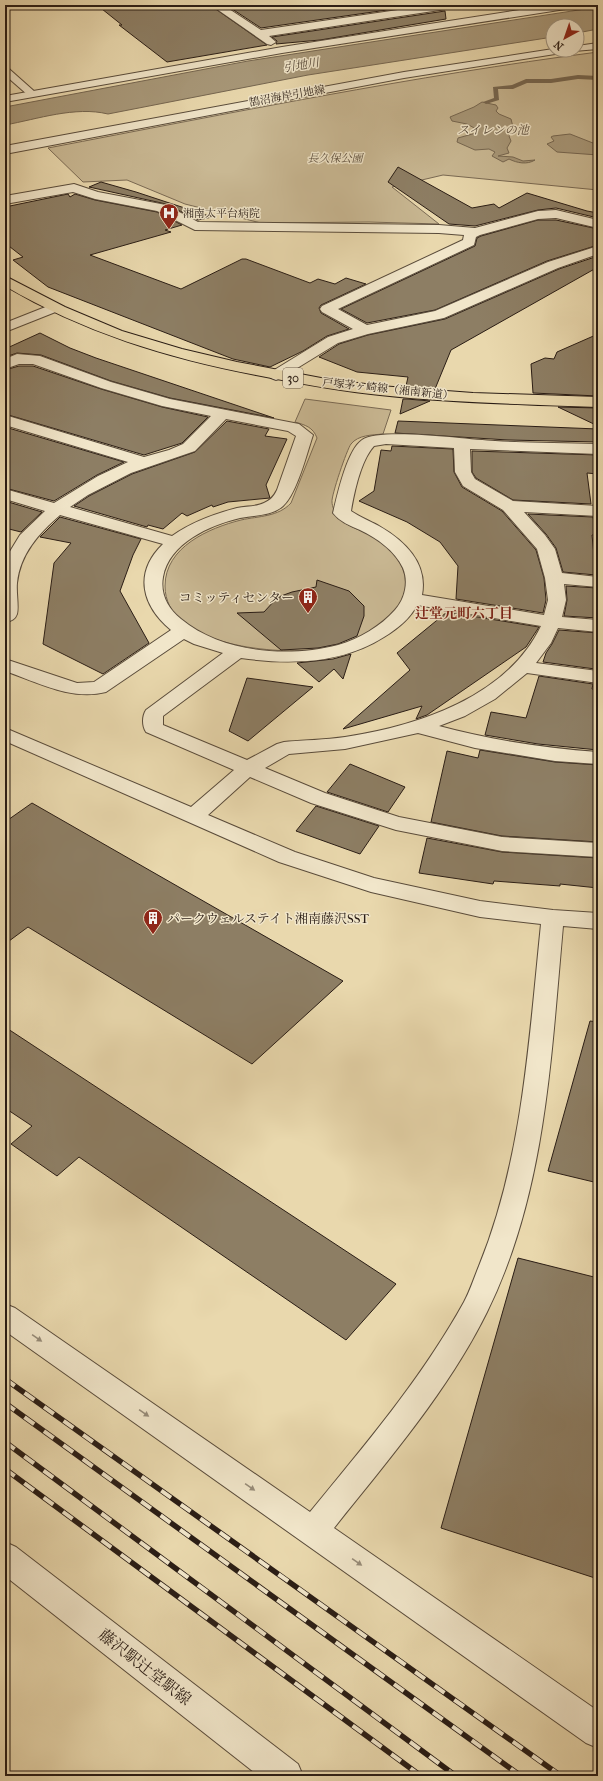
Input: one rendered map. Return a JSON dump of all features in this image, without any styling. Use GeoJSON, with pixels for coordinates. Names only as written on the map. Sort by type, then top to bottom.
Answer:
{"type":"FeatureCollection","features":[{"type":"Feature","properties":{"kind":"main road","name":"戸塚茅ヶ崎線（湘南新道）"},"geometry":{"type":"LineString","coordinates":[[5,280],[53,308],[94,326],[140,342],[198,359],[276,375],[350,387],[455,396],[598,402]]}},
{"type":"Feature","properties":{"kind":"street"},"geometry":{"type":"LineString","coordinates":[[216,5],[282,50]]}},
{"type":"Feature","properties":{"kind":"street"},"geometry":{"type":"LineString","coordinates":[[259,34],[382,16],[438,6],[453,5]]}},
{"type":"Feature","properties":{"kind":"street"},"geometry":{"type":"LineString","coordinates":[[512,5],[524,12]]}},
{"type":"Feature","properties":{"kind":"street"},"geometry":{"type":"LineString","coordinates":[[5,99],[282,50],[572,5]]}},
{"type":"Feature","properties":{"kind":"street"},"geometry":{"type":"LineString","coordinates":[[371,9],[382,16]]}},
{"type":"Feature","properties":{"kind":"street"},"geometry":{"type":"LineString","coordinates":[[585,48],[598,46]]}},
{"type":"Feature","properties":{"kind":"street","name":"鵠沼海岸引地線"},"geometry":{"type":"LineString","coordinates":[[5,150],[404,75],[545,54]]}},
{"type":"Feature","properties":{"kind":"street"},"geometry":{"type":"LineString","coordinates":[[5,200],[74,188],[95,195],[160,208],[195,226],[439,230],[475,232],[544,214],[556,214],[598,224]]}},
{"type":"Feature","properties":{"kind":"street"},"geometry":{"type":"LineString","coordinates":[[365,330],[327,309],[468,242],[470,236],[475,232]]}},
{"type":"Feature","properties":{"kind":"street"},"geometry":{"type":"LineString","coordinates":[[276,375],[333,340],[365,330],[439,315],[553,265],[598,250]]}},
{"type":"Feature","properties":{"kind":"street"},"geometry":{"type":"LineString","coordinates":[[5,328],[53,308]]}},
{"type":"Feature","properties":{"kind":"street"},"geometry":{"type":"LineString","coordinates":[[5,364],[17,359],[35,359],[106,385],[168,403],[293,427],[305,435],[280,500],[264,510],[240,513],[203,525],[174,542],[160,558],[154,576],[153,591],[160,610],[173,624],[183,631],[207,642],[237,652],[285,657],[318,654],[356,645],[389,626],[405,612],[413,599],[415,589],[413,572],[403,554],[385,538],[369,528],[350,520],[342,513],[361,449],[368,443],[383,438],[462,444],[598,449]]}},
{"type":"Feature","properties":{"kind":"street"},"geometry":{"type":"LineString","coordinates":[[5,618],[8,614],[7,577],[23,543],[39,523],[57,508],[96,483],[144,462],[187,450],[222,414]]}},
{"type":"Feature","properties":{"kind":"street"},"geometry":{"type":"LineString","coordinates":[[5,420],[144,462]]}},
{"type":"Feature","properties":{"kind":"street"},"geometry":{"type":"LineString","coordinates":[[194,816],[247,769],[284,748],[345,743],[418,727],[458,712],[488,695],[523,667],[542,643],[552,622],[557,600],[554,578],[546,549],[539,539],[509,506],[469,482],[463,472],[462,444]]}},
{"type":"Feature","properties":{"kind":"street"},"geometry":{"type":"LineString","coordinates":[[5,494],[174,542]]}},
{"type":"Feature","properties":{"kind":"street"},"geometry":{"type":"LineString","coordinates":[[509,506],[598,511]]}},
{"type":"Feature","properties":{"kind":"street"},"geometry":{"type":"LineString","coordinates":[[554,578],[598,582]]}},
{"type":"Feature","properties":{"kind":"street"},"geometry":{"type":"LineString","coordinates":[[413,599],[552,622],[598,626]]}},
{"type":"Feature","properties":{"kind":"street"},"geometry":{"type":"LineString","coordinates":[[5,665],[75,690],[99,688],[183,631]]}},
{"type":"Feature","properties":{"kind":"street"},"geometry":{"type":"LineString","coordinates":[[237,652],[153,714],[153,728],[318,798],[396,823],[502,844],[598,850]]}},
{"type":"Feature","properties":{"kind":"street"},"geometry":{"type":"LineString","coordinates":[[523,667],[598,677]]}},
{"type":"Feature","properties":{"kind":"street"},"geometry":{"type":"LineString","coordinates":[[418,727],[476,742],[554,755],[598,758]]}},
{"type":"Feature","properties":{"kind":"street"},"geometry":{"type":"LineString","coordinates":[[5,734],[287,857],[371,885],[480,908],[553,918],[598,920]]}},
{"type":"Feature","properties":{"kind":"street"},"geometry":{"type":"LineString","coordinates":[[313,1531],[384,1443],[436,1373],[476,1306],[506,1232],[525,1158],[537,1077],[553,918]]}},
{"type":"Feature","properties":{"kind":"street"},"geometry":{"type":"LineString","coordinates":[[5,1316],[598,1730]]}},
{"type":"Feature","properties":{"kind":"street","name":"藤沢駅辻堂駅線"},"geometry":{"type":"LineString","coordinates":[[5,1557],[286,1776]]}},
{"type":"Feature","properties":{"kind":"lane"},"geometry":{"type":"LineString","coordinates":[[5,70],[32,94]]}},
{"type":"Feature","properties":{"kind":"green space","name":"長久保公園"},"geometry":{"type":"Polygon","coordinates":[[[598,52],[598,190],[443,175],[392,187],[439,224],[369,222],[261,223],[185,204],[127,180],[83,182],[48,148],[460,72],[557,58],[585,58],[585,54],[598,52]]]}},
{"type":"Feature","properties":{"kind":"green space"},"geometry":{"type":"Polygon","coordinates":[[[305,399],[391,410],[383,434],[361,437],[351,444],[346,454],[332,502],[337,516],[341,520],[381,541],[393,553],[402,568],[407,584],[404,598],[401,604],[385,622],[356,639],[334,646],[313,650],[295,651],[248,647],[223,642],[201,633],[182,621],[170,606],[165,586],[167,572],[172,560],[181,550],[191,541],[203,534],[241,520],[261,517],[280,511],[291,503],[317,438],[311,429],[305,425],[295,422],[305,399]]]}},
{"type":"Feature","properties":{"kind":"water","name":"引地川"},"geometry":{"type":"Polygon","coordinates":[[[598,7],[598,29],[585,31],[585,18],[545,18],[545,38],[308,75],[108,114],[95,112],[70,112],[5,125],[5,107],[248,61],[598,7]]]}},
{"type":"Feature","properties":{"kind":"water","name":"スイレンの池"},"geometry":{"type":"Polygon","coordinates":[[[482,102],[496,105],[498,108],[496,111],[499,114],[511,119],[514,131],[509,136],[511,141],[507,148],[509,153],[498,156],[513,157],[523,161],[535,160],[529,163],[522,163],[509,159],[503,162],[492,156],[495,152],[489,149],[475,150],[457,142],[458,138],[476,133],[476,129],[467,124],[452,121],[450,117],[482,102]]]}},
{"type":"Feature","properties":{"kind":"water"},"geometry":{"type":"Polygon","coordinates":[[[570,134],[598,145],[598,155],[557,152],[547,144],[554,141],[551,137],[553,136],[570,134]]]}},
{"type":"Feature","properties":{"kind":"building"},"geometry":{"type":"Polygon","coordinates":[[[97,5],[210,5],[267,45],[167,62],[119,25],[122,25],[97,5]]]}},
{"type":"Feature","properties":{"kind":"building"},"geometry":{"type":"Polygon","coordinates":[[[226,5],[422,5],[261,28],[226,5]]]}},
{"type":"Feature","properties":{"kind":"building"},"geometry":{"type":"Polygon","coordinates":[[[445,11],[446,19],[320,40],[276,44],[277,41],[272,37],[445,11]]]}},
{"type":"Feature","properties":{"kind":"building"},"geometry":{"type":"Polygon","coordinates":[[[398,167],[472,208],[494,204],[499,208],[527,193],[598,213],[598,218],[556,208],[538,210],[475,226],[449,224],[388,182],[398,167]]]}},
{"type":"Feature","properties":{"kind":"building"},"geometry":{"type":"Polygon","coordinates":[[[101,182],[212,217],[198,220],[166,204],[89,187],[101,182]]]}},
{"type":"Feature","properties":{"kind":"building"},"geometry":{"type":"Polygon","coordinates":[[[68,194],[70,197],[75,194],[95,200],[157,212],[182,225],[165,230],[171,232],[90,255],[181,289],[242,259],[246,259],[310,283],[318,279],[335,284],[346,278],[366,284],[321,305],[319,308],[321,313],[349,329],[327,336],[303,351],[270,367],[233,359],[48,287],[13,260],[23,257],[5,243],[5,207],[68,194]]]}},
{"type":"Feature","properties":{"kind":"building"},"geometry":{"type":"Polygon","coordinates":[[[538,220],[556,220],[598,229],[598,245],[547,261],[435,310],[367,323],[341,309],[475,246],[477,238],[481,236],[538,220]]]}},
{"type":"Feature","properties":{"kind":"building"},"geometry":{"type":"Polygon","coordinates":[[[598,256],[598,267],[451,350],[435,389],[406,386],[408,377],[357,372],[319,357],[339,344],[368,335],[445,319],[559,269],[598,256]]]}},
{"type":"Feature","properties":{"kind":"building"},"geometry":{"type":"Polygon","coordinates":[[[40,333],[70,348],[96,358],[274,418],[170,398],[111,381],[41,355],[17,353],[5,357],[5,349],[40,333]]]}},
{"type":"Feature","properties":{"kind":"building"},"geometry":{"type":"Polygon","coordinates":[[[598,334],[598,396],[533,393],[531,364],[545,358],[554,359],[557,352],[598,334]]]}},
{"type":"Feature","properties":{"kind":"building"},"geometry":{"type":"Polygon","coordinates":[[[19,366],[33,366],[101,389],[162,407],[208,417],[182,443],[144,455],[5,414],[5,370],[19,366]]]}},
{"type":"Feature","properties":{"kind":"building"},"geometry":{"type":"Polygon","coordinates":[[[403,399],[407,399],[430,401],[400,414],[403,399]]]}},
{"type":"Feature","properties":{"kind":"building"},"geometry":{"type":"Polygon","coordinates":[[[558,407],[598,408],[598,426],[558,407]]]}},
{"type":"Feature","properties":{"kind":"building"},"geometry":{"type":"Polygon","coordinates":[[[227,421],[269,429],[265,436],[287,439],[266,485],[270,498],[228,502],[213,507],[212,505],[187,516],[182,513],[163,529],[148,525],[147,527],[74,506],[89,496],[132,474],[195,452],[227,421]]]}},
{"type":"Feature","properties":{"kind":"building"},"geometry":{"type":"Polygon","coordinates":[[[398,421],[598,429],[598,442],[508,440],[395,433],[398,421]]]}},
{"type":"Feature","properties":{"kind":"building"},"geometry":{"type":"Polygon","coordinates":[[[5,427],[124,462],[97,475],[54,501],[5,488],[5,427]]]}},
{"type":"Feature","properties":{"kind":"building"},"geometry":{"type":"Polygon","coordinates":[[[392,446],[453,449],[454,472],[462,487],[502,511],[536,550],[544,578],[546,600],[543,613],[456,599],[458,566],[440,542],[407,522],[359,501],[374,491],[381,450],[391,451],[392,446]]]}},
{"type":"Feature","properties":{"kind":"building"},"geometry":{"type":"Polygon","coordinates":[[[472,451],[598,455],[598,474],[587,473],[591,504],[513,500],[476,478],[472,472],[472,451]]]}},
{"type":"Feature","properties":{"kind":"building"},"geometry":{"type":"Polygon","coordinates":[[[5,501],[42,512],[21,532],[5,528],[5,501]]]}},
{"type":"Feature","properties":{"kind":"building"},"geometry":{"type":"Polygon","coordinates":[[[528,514],[593,517],[596,535],[592,535],[596,575],[563,572],[556,548],[528,514]]]}},
{"type":"Feature","properties":{"kind":"building"},"geometry":{"type":"Polygon","coordinates":[[[60,517],[141,539],[133,555],[120,591],[149,643],[103,674],[43,644],[54,563],[71,543],[40,537],[60,517]]]}},
{"type":"Feature","properties":{"kind":"building","name":"コミッティセンター"},"geometry":{"type":"Polygon","coordinates":[[[317,580],[349,591],[364,606],[364,616],[357,636],[338,644],[318,648],[281,650],[237,613],[264,612],[281,596],[316,587],[317,580]]]}},
{"type":"Feature","properties":{"kind":"building"},"geometry":{"type":"Polygon","coordinates":[[[566,586],[597,588],[598,618],[564,616],[567,600],[566,586]]]}},
{"type":"Feature","properties":{"kind":"building"},"geometry":{"type":"Polygon","coordinates":[[[447,612],[539,627],[526,647],[427,715],[416,719],[422,706],[343,729],[410,670],[397,653],[447,612]]]}},
{"type":"Feature","properties":{"kind":"building"},"geometry":{"type":"Polygon","coordinates":[[[559,630],[598,633],[595,669],[543,662],[546,653],[559,630]]]}},
{"type":"Feature","properties":{"kind":"building"},"geometry":{"type":"Polygon","coordinates":[[[351,654],[343,679],[334,669],[319,682],[297,663],[333,659],[351,654]]]}},
{"type":"Feature","properties":{"kind":"building"},"geometry":{"type":"Polygon","coordinates":[[[539,676],[593,684],[592,689],[598,690],[598,750],[538,744],[485,735],[491,712],[526,718],[539,676]]]}},
{"type":"Feature","properties":{"kind":"building"},"geometry":{"type":"Polygon","coordinates":[[[247,678],[313,687],[248,741],[229,731],[247,678]]]}},
{"type":"Feature","properties":{"kind":"building"},"geometry":{"type":"Polygon","coordinates":[[[480,750],[555,762],[598,765],[598,842],[502,836],[431,822],[447,751],[478,758],[480,750]]]}},
{"type":"Feature","properties":{"kind":"building"},"geometry":{"type":"Polygon","coordinates":[[[350,764],[405,787],[388,812],[327,792],[350,764]]]}},
{"type":"Feature","properties":{"kind":"building","name":"パークウェルステイト湘南藤沢SST"},"geometry":{"type":"Polygon","coordinates":[[[32,803],[343,981],[252,1064],[28,927],[5,944],[5,822],[32,803]]]}},
{"type":"Feature","properties":{"kind":"building"},"geometry":{"type":"Polygon","coordinates":[[[316,806],[379,826],[360,854],[296,831],[316,806]]]}},
{"type":"Feature","properties":{"kind":"building"},"geometry":{"type":"Polygon","coordinates":[[[427,838],[502,852],[598,858],[598,888],[560,884],[560,886],[494,881],[493,884],[419,873],[427,838]]]}},
{"type":"Feature","properties":{"kind":"building"},"geometry":{"type":"Polygon","coordinates":[[[590,1021],[598,1022],[598,1183],[548,1171],[590,1021]]]}},
{"type":"Feature","properties":{"kind":"building"},"geometry":{"type":"Polygon","coordinates":[[[5,1027],[396,1284],[346,1340],[79,1157],[57,1176],[11,1144],[32,1126],[5,1108],[5,1027]]]}},
{"type":"Feature","properties":{"kind":"building"},"geometry":{"type":"Polygon","coordinates":[[[518,1258],[598,1278],[598,1579],[441,1528],[518,1258]]]}},
{"type":"Feature","properties":{"kind":"waterway"},"geometry":{"type":"LineString","coordinates":[[486,102],[497,99],[495,88],[513,87],[526,81],[551,81],[578,77],[598,78]]}},
{"type":"Feature","properties":{"kind":"railway"},"geometry":{"type":"LineString","coordinates":[[5,1379],[561,1776]]}},
{"type":"Feature","properties":{"kind":"railway"},"geometry":{"type":"LineString","coordinates":[[5,1403],[521,1776]]}},
{"type":"Feature","properties":{"kind":"railway"},"geometry":{"type":"LineString","coordinates":[[5,1442],[456,1776]]}},
{"type":"Feature","properties":{"kind":"railway"},"geometry":{"type":"LineString","coordinates":[[5,1469],[421,1776]]}},
{"type":"Feature","properties":{"kind":"place","name":"湘南太平台病院"},"geometry":{"type":"Point","coordinates":[169,230]}},
{"type":"Feature","properties":{"kind":"place","name":"コミッティセンター"},"geometry":{"type":"Point","coordinates":[308,614]}},
{"type":"Feature","properties":{"kind":"place","name":"パークウェルステイト湘南藤沢SST"},"geometry":{"type":"Point","coordinates":[153,935]}},
{"type":"Feature","properties":{"kind":"district","name":"辻堂元町六丁目"},"geometry":{"type":"Point","coordinates":[464,613]}}]}
